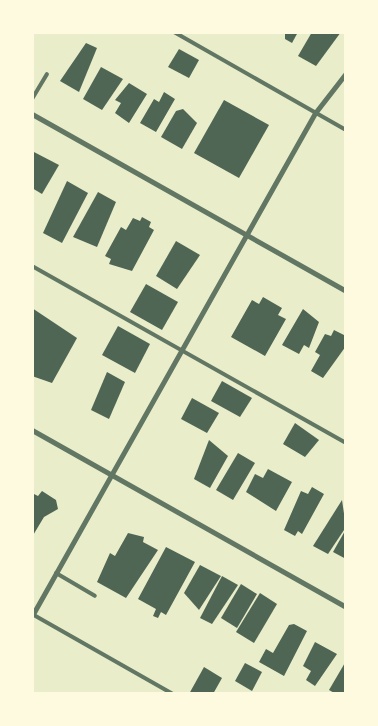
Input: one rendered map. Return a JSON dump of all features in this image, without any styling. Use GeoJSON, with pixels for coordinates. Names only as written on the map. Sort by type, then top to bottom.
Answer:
{"type":"FeatureCollection","features":[{"type":"Feature","properties":{"kind":"street"},"geometry":{"type":"LineString","coordinates":[[33,614],[315,113],[346,73]]}},
{"type":"Feature","properties":{"kind":"street"},"geometry":{"type":"LineString","coordinates":[[32,114],[346,290]]}},
{"type":"Feature","properties":{"kind":"street"},"geometry":{"type":"LineString","coordinates":[[32,430],[346,607]]}},
{"type":"Feature","properties":{"kind":"lane"},"geometry":{"type":"LineString","coordinates":[[174,32],[346,130]]}},
{"type":"Feature","properties":{"kind":"lane"},"geometry":{"type":"LineString","coordinates":[[32,99],[47,74]]}},
{"type":"Feature","properties":{"kind":"lane"},"geometry":{"type":"LineString","coordinates":[[32,266],[346,443]]}},
{"type":"Feature","properties":{"kind":"lane"},"geometry":{"type":"LineString","coordinates":[[56,573],[95,596]]}},
{"type":"Feature","properties":{"kind":"lane"},"geometry":{"type":"LineString","coordinates":[[33,614],[173,694]]}},
{"type":"Feature","properties":{"kind":"building"},"geometry":{"type":"Polygon","coordinates":[[[285,32],[298,32],[292,43],[285,39],[285,32]]]}},
{"type":"Feature","properties":{"kind":"building"},"geometry":{"type":"Polygon","coordinates":[[[312,32],[341,32],[316,66],[298,56],[312,32]]]}},
{"type":"Feature","properties":{"kind":"building"},"geometry":{"type":"Polygon","coordinates":[[[86,43],[97,48],[79,92],[60,81],[86,43]]]}},
{"type":"Feature","properties":{"kind":"building"},"geometry":{"type":"Polygon","coordinates":[[[179,49],[199,60],[189,78],[168,67],[179,49]]]}},
{"type":"Feature","properties":{"kind":"building"},"geometry":{"type":"Polygon","coordinates":[[[101,67],[123,79],[102,110],[83,99],[101,67]]]}},
{"type":"Feature","properties":{"kind":"building"},"geometry":{"type":"Polygon","coordinates":[[[129,83],[147,94],[129,123],[115,113],[121,103],[115,100],[129,83]]]}},
{"type":"Feature","properties":{"kind":"building"},"geometry":{"type":"Polygon","coordinates":[[[164,92],[175,99],[156,132],[140,123],[154,99],[159,102],[164,92]]]}},
{"type":"Feature","properties":{"kind":"building"},"geometry":{"type":"Polygon","coordinates":[[[224,100],[269,125],[239,178],[194,153],[224,100]]]}},
{"type":"Feature","properties":{"kind":"building"},"geometry":{"type":"Polygon","coordinates":[[[183,109],[197,123],[182,149],[161,137],[176,111],[183,109]]]}},
{"type":"Feature","properties":{"kind":"building"},"geometry":{"type":"Polygon","coordinates":[[[32,151],[59,165],[42,194],[32,188],[32,151]]]}},
{"type":"Feature","properties":{"kind":"building"},"geometry":{"type":"Polygon","coordinates":[[[67,181],[88,193],[62,243],[43,233],[67,181]]]}},
{"type":"Feature","properties":{"kind":"building"},"geometry":{"type":"Polygon","coordinates":[[[98,192],[116,202],[97,247],[73,237],[98,192]]]}},
{"type":"Feature","properties":{"kind":"building"},"geometry":{"type":"Polygon","coordinates":[[[142,217],[151,222],[149,227],[154,230],[132,271],[109,264],[111,259],[105,256],[121,227],[126,230],[133,218],[140,221],[142,217]]]}},
{"type":"Feature","properties":{"kind":"building"},"geometry":{"type":"Polygon","coordinates":[[[176,241],[200,255],[177,289],[156,276],[176,241]]]}},
{"type":"Feature","properties":{"kind":"building"},"geometry":{"type":"Polygon","coordinates":[[[146,284],[178,302],[162,330],[130,312],[146,284]]]}},
{"type":"Feature","properties":{"kind":"building"},"geometry":{"type":"Polygon","coordinates":[[[263,297],[282,308],[278,315],[286,319],[265,356],[231,337],[252,300],[259,304],[263,297]]]}},
{"type":"Feature","properties":{"kind":"building"},"geometry":{"type":"Polygon","coordinates":[[[32,308],[77,338],[52,383],[32,376],[32,308]]]}},
{"type":"Feature","properties":{"kind":"building"},"geometry":{"type":"Polygon","coordinates":[[[303,309],[319,322],[309,348],[304,345],[299,354],[282,345],[303,309]]]}},
{"type":"Feature","properties":{"kind":"building"},"geometry":{"type":"Polygon","coordinates":[[[118,326],[150,344],[135,373],[102,355],[118,326]]]}},
{"type":"Feature","properties":{"kind":"building"},"geometry":{"type":"Polygon","coordinates":[[[334,330],[346,336],[346,346],[323,378],[311,371],[320,355],[315,352],[325,334],[331,336],[334,330]]]}},
{"type":"Feature","properties":{"kind":"building"},"geometry":{"type":"Polygon","coordinates":[[[107,372],[125,382],[109,419],[91,410],[107,372]]]}},
{"type":"Feature","properties":{"kind":"building"},"geometry":{"type":"Polygon","coordinates":[[[222,381],[252,398],[240,417],[211,401],[222,381]]]}},
{"type":"Feature","properties":{"kind":"building"},"geometry":{"type":"Polygon","coordinates":[[[192,398],[219,413],[207,433],[181,419],[192,398]]]}},
{"type":"Feature","properties":{"kind":"building"},"geometry":{"type":"Polygon","coordinates":[[[295,423],[319,440],[305,457],[283,444],[295,423]]]}},
{"type":"Feature","properties":{"kind":"building"},"geometry":{"type":"Polygon","coordinates":[[[209,440],[228,456],[210,488],[194,479],[209,440]]]}},
{"type":"Feature","properties":{"kind":"building"},"geometry":{"type":"Polygon","coordinates":[[[238,453],[255,463],[233,500],[216,490],[238,453]]]}},
{"type":"Feature","properties":{"kind":"building"},"geometry":{"type":"Polygon","coordinates":[[[268,469],[292,482],[276,511],[246,492],[255,474],[263,478],[268,469]]]}},
{"type":"Feature","properties":{"kind":"building"},"geometry":{"type":"Polygon","coordinates":[[[312,487],[324,494],[302,534],[298,531],[295,536],[284,530],[301,491],[308,494],[312,487]]]}},
{"type":"Feature","properties":{"kind":"building"},"geometry":{"type":"Polygon","coordinates":[[[42,491],[56,500],[58,509],[44,517],[32,537],[32,493],[38,496],[42,491]]]}},
{"type":"Feature","properties":{"kind":"building"},"geometry":{"type":"Polygon","coordinates":[[[342,500],[346,527],[328,554],[313,546],[342,500]]]}},
{"type":"Feature","properties":{"kind":"building"},"geometry":{"type":"Polygon","coordinates":[[[346,529],[346,559],[333,552],[346,529]]]}},
{"type":"Feature","properties":{"kind":"building"},"geometry":{"type":"Polygon","coordinates":[[[128,533],[144,537],[143,542],[158,550],[126,598],[97,582],[110,553],[115,556],[128,533]]]}},
{"type":"Feature","properties":{"kind":"building"},"geometry":{"type":"Polygon","coordinates":[[[166,547],[195,562],[166,615],[161,612],[158,618],[153,616],[156,609],[138,599],[166,547]]]}},
{"type":"Feature","properties":{"kind":"building"},"geometry":{"type":"Polygon","coordinates":[[[200,565],[221,576],[199,610],[184,593],[200,565]]]}},
{"type":"Feature","properties":{"kind":"building"},"geometry":{"type":"Polygon","coordinates":[[[222,576],[238,585],[212,624],[200,618],[222,576]]]}},
{"type":"Feature","properties":{"kind":"building"},"geometry":{"type":"Polygon","coordinates":[[[241,584],[257,594],[237,628],[221,618],[241,584]]]}},
{"type":"Feature","properties":{"kind":"building"},"geometry":{"type":"Polygon","coordinates":[[[260,593],[277,604],[254,643],[236,632],[260,593]]]}},
{"type":"Feature","properties":{"kind":"building"},"geometry":{"type":"Polygon","coordinates":[[[294,624],[307,631],[284,676],[259,662],[266,649],[273,653],[289,625],[294,624]]]}},
{"type":"Feature","properties":{"kind":"building"},"geometry":{"type":"Polygon","coordinates":[[[315,642],[337,654],[315,686],[306,680],[311,671],[303,666],[315,642]]]}},
{"type":"Feature","properties":{"kind":"building"},"geometry":{"type":"Polygon","coordinates":[[[346,661],[346,694],[336,694],[329,690],[346,661]]]}},
{"type":"Feature","properties":{"kind":"building"},"geometry":{"type":"Polygon","coordinates":[[[245,663],[262,672],[252,691],[235,681],[245,663]]]}},
{"type":"Feature","properties":{"kind":"building"},"geometry":{"type":"Polygon","coordinates":[[[204,667],[222,678],[213,694],[189,694],[204,667]]]}}]}
